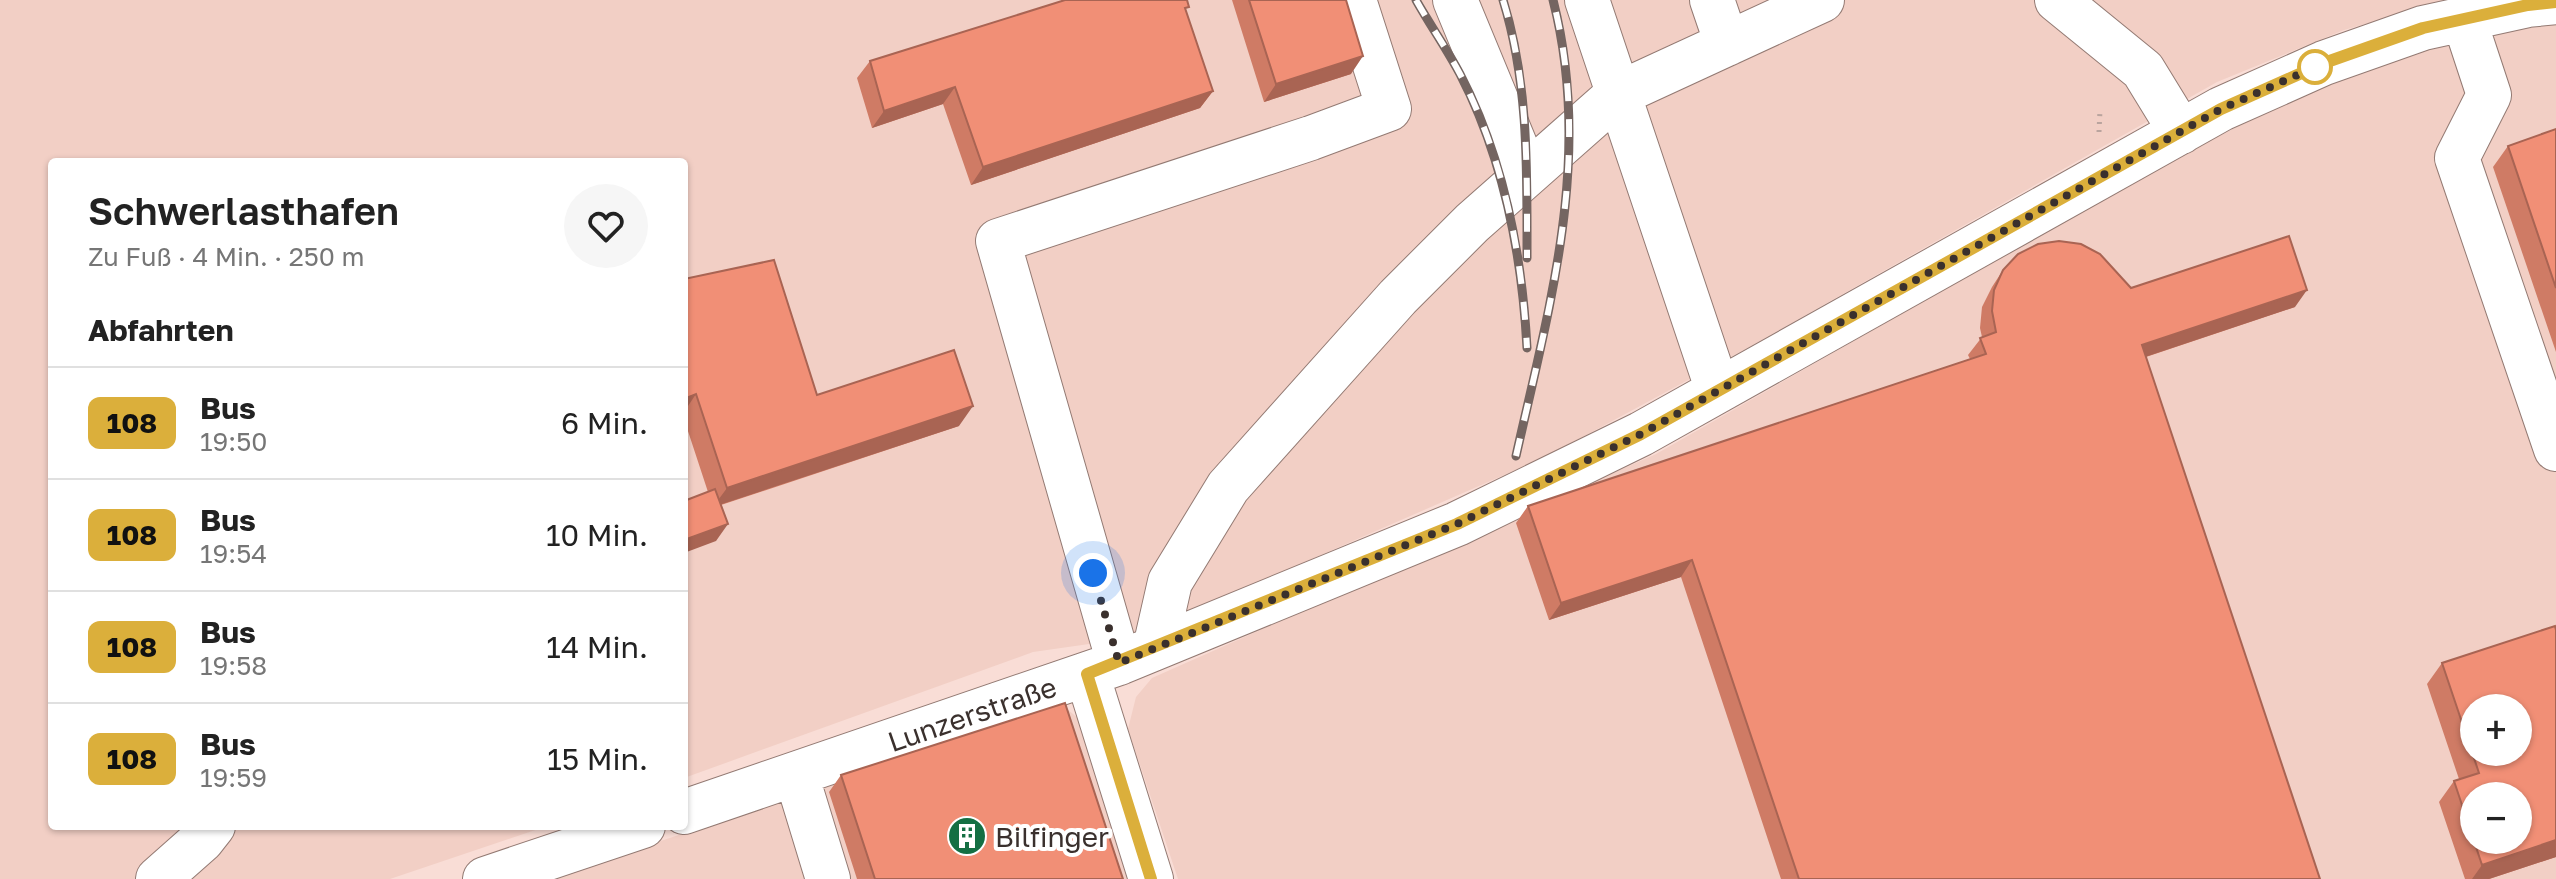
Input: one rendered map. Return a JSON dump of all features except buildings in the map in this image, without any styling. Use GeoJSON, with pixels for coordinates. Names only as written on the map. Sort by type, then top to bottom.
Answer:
{"type":"FeatureCollection","features":[{"type":"Feature","properties":{"kind":"street"},"geometry":{"type":"LineString","coordinates":[[1151,879],[1120,662],[998,241],[1311,138],[1389,109],[1354,0]]}},
{"type":"Feature","properties":{"kind":"street"},"geometry":{"type":"LineString","coordinates":[[1455,0],[1527,174]]}},
{"type":"Feature","properties":{"kind":"street"},"geometry":{"type":"LineString","coordinates":[[1587,0],[1718,391]]}},
{"type":"Feature","properties":{"kind":"street"},"geometry":{"type":"LineString","coordinates":[[1712,0],[1727,44]]}},
{"type":"Feature","properties":{"kind":"street"},"geometry":{"type":"LineString","coordinates":[[1120,662],[1228,487],[1398,297],[1472,223],[1618,94],[1822,0]]}},
{"type":"Feature","properties":{"kind":"street"},"geometry":{"type":"LineString","coordinates":[[2057,0],[2143,70],[2181,132]]}},
{"type":"Feature","properties":{"kind":"street","name":"Lunzerstraße"},"geometry":{"type":"LineString","coordinates":[[688,811],[1120,662],[1457,524],[1641,434],[2221,109],[2324,63],[2423,28],[2528,5],[2556,2]]}},
{"type":"Feature","properties":{"kind":"street"},"geometry":{"type":"LineString","coordinates":[[2464,19],[2489,95],[2457,158],[2556,449]]}},
{"type":"Feature","properties":{"kind":"street"},"geometry":{"type":"LineString","coordinates":[[796,774],[828,879]]}},
{"type":"Feature","properties":{"kind":"street"},"geometry":{"type":"LineString","coordinates":[[158,879],[210,830]]}},
{"type":"Feature","properties":{"kind":"street"},"geometry":{"type":"LineString","coordinates":[[485,879],[631,830]]}},
{"type":"Feature","properties":{"kind":"shaded area"},"geometry":{"type":"Polygon","coordinates":[[[0,0],[2450,0],[2344,30],[2217,82],[1751,346],[1542,459],[1131,638],[1033,652],[688,777],[688,158],[48,158],[48,830],[535,830],[390,879],[0,879],[0,0]]]}},
{"type":"Feature","properties":{"kind":"shaded area"},"geometry":{"type":"Polygon","coordinates":[[[2556,22],[2556,879],[1178,879],[1128,729],[1136,697],[1152,678],[1656,454],[2150,172],[2310,89],[2445,44],[2556,22]]]}},
{"type":"Feature","properties":{"kind":"shaded area"},"geometry":{"type":"Polygon","coordinates":[[[1066,708],[1080,720],[1134,879],[545,879],[1066,708]]]}},
{"type":"Feature","properties":{"kind":"railway"},"geometry":{"type":"LineString","coordinates":[[1416,0],[1460,74],[1499,173],[1521,277],[1527,348]]}},
{"type":"Feature","properties":{"kind":"railway"},"geometry":{"type":"LineString","coordinates":[[1503,0],[1518,64],[1525,128],[1527,258]]}},
{"type":"Feature","properties":{"kind":"railway"},"geometry":{"type":"LineString","coordinates":[[1516,456],[1553,286],[1568,173],[1569,116],[1564,58],[1553,0]]}},
{"type":"Feature","properties":{"kind":"bus line","name":"108"},"geometry":{"type":"LineString","coordinates":[[1151,879],[1087,674],[1457,524],[1641,434],[2221,109],[2324,63],[2423,28],[2528,5],[2556,2]]}},
{"type":"Feature","properties":{"kind":"place","name":"Bilfinger"},"geometry":{"type":"Point","coordinates":[967,836]}},
{"type":"Feature","properties":{"kind":"route"},"geometry":{"type":"LineString","coordinates":[[1093,573],[1119,663],[1457,524],[1641,434],[2221,109],[2324,63],[2315,67]]}}]}
